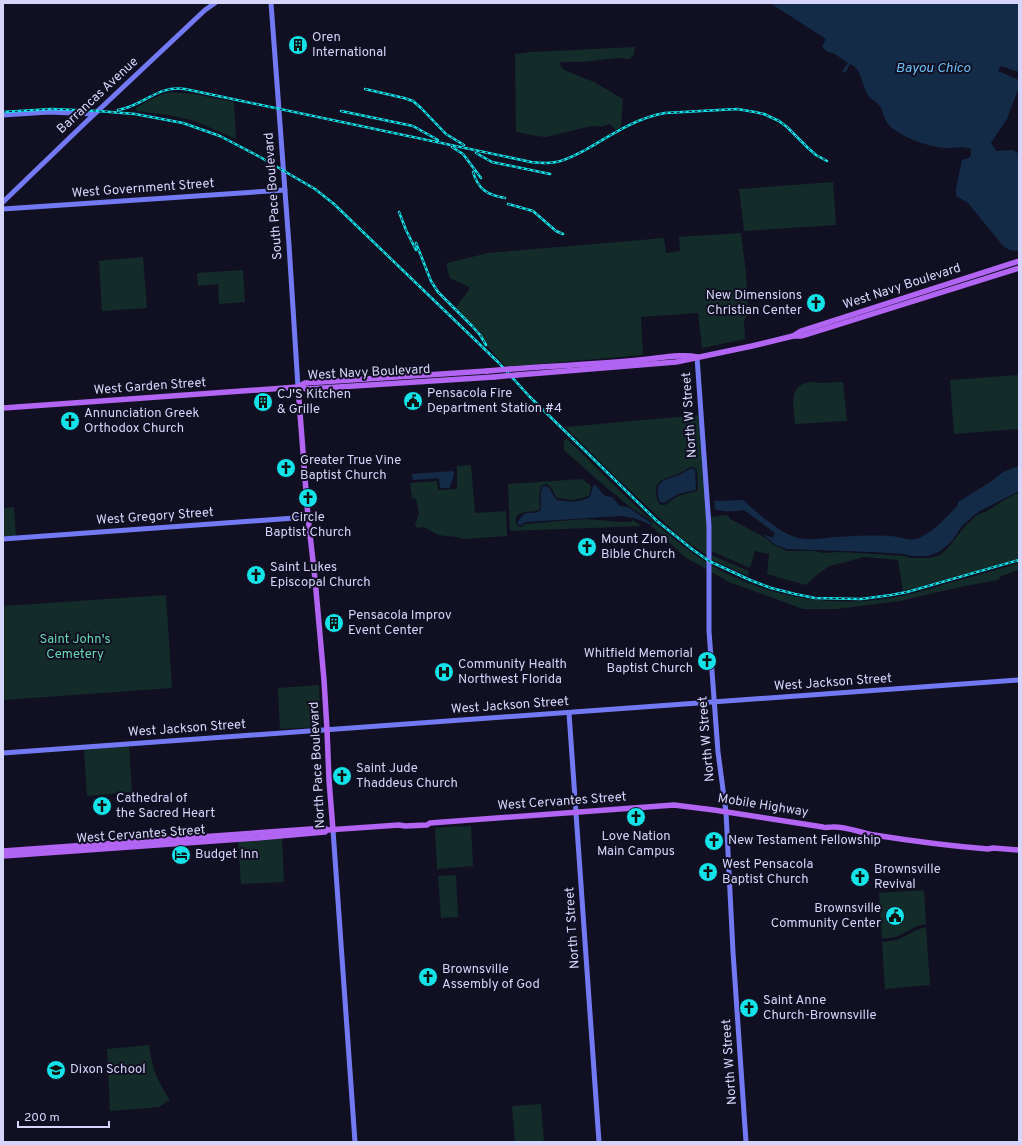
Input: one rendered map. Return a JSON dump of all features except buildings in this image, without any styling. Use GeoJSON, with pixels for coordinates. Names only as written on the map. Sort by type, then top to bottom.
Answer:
{"type":"FeatureCollection","features":[{"type":"Feature","properties":{"kind":"main road","name":"West Navy Boulevard"},"geometry":{"type":"LineString","coordinates":[[793,336],[801,330],[1019,261]]}},
{"type":"Feature","properties":{"kind":"main road","name":"West Navy Boulevard"},"geometry":{"type":"LineString","coordinates":[[298,388],[307,389],[494,377],[654,365],[689,360],[793,336],[802,336],[1019,268]]}},
{"type":"Feature","properties":{"kind":"main road","name":"West Navy Boulevard"},"geometry":{"type":"LineString","coordinates":[[298,388],[305,383],[654,359],[689,355],[697,357]]}},
{"type":"Feature","properties":{"kind":"main road","name":"West Garden Street"},"geometry":{"type":"LineString","coordinates":[[3,408],[298,388]]}},
{"type":"Feature","properties":{"kind":"main road","name":"North Pace Boulevard"},"geometry":{"type":"LineString","coordinates":[[298,388],[327,730],[330,830]]}},
{"type":"Feature","properties":{"kind":"main road","name":"West Cervantes Street"},"geometry":{"type":"LineString","coordinates":[[3,856],[250,838],[325,832],[330,830],[399,825],[427,825],[430,823],[577,812],[674,806],[695,807]]}},
{"type":"Feature","properties":{"kind":"main road","name":"Mobile Highway"},"geometry":{"type":"LineString","coordinates":[[695,807],[857,834],[862,833],[1019,854]]}},
{"type":"Feature","properties":{"kind":"main road","name":"West Cervantes Street"},"geometry":{"type":"LineString","coordinates":[[3,851],[325,828],[330,830]]}},
{"type":"Feature","properties":{"kind":"main road","name":"Mobile Highway"},"geometry":{"type":"LineString","coordinates":[[988,849],[1019,850]]}},
{"type":"Feature","properties":{"kind":"street","name":"Barrancas Avenue"},"geometry":{"type":"LineString","coordinates":[[3,202],[210,5],[215,3]]}},
{"type":"Feature","properties":{"kind":"street","name":"South Pace Boulevard"},"geometry":{"type":"LineString","coordinates":[[271,3],[298,388]]}},
{"type":"Feature","properties":{"kind":"street"},"geometry":{"type":"LineString","coordinates":[[3,115],[49,112],[94,114]]}},
{"type":"Feature","properties":{"kind":"street","name":"West Government Street"},"geometry":{"type":"LineString","coordinates":[[3,209],[285,190]]}},
{"type":"Feature","properties":{"kind":"street","name":"North W Street"},"geometry":{"type":"LineString","coordinates":[[697,357],[709,526],[710,631],[718,752],[726,812],[733,952],[746,1142]]}},
{"type":"Feature","properties":{"kind":"street","name":"West Gregory Street"},"geometry":{"type":"LineString","coordinates":[[3,539],[308,517]]}},
{"type":"Feature","properties":{"kind":"street","name":"West Jackson Street"},"geometry":{"type":"LineString","coordinates":[[3,753],[1019,680]]}},
{"type":"Feature","properties":{"kind":"street","name":"North T Street"},"geometry":{"type":"LineString","coordinates":[[569,713],[599,1142]]}},
{"type":"Feature","properties":{"kind":"street","name":"North Pace Boulevard"},"geometry":{"type":"LineString","coordinates":[[330,830],[355,1142]]}},
{"type":"Feature","properties":{"kind":"green space"},"geometry":{"type":"Polygon","coordinates":[[[635,47],[634,55],[629,59],[616,58],[583,62],[561,62],[560,65],[564,70],[594,82],[623,99],[621,127],[616,130],[610,124],[601,127],[587,127],[546,137],[516,132],[515,54],[635,47]]]}},
{"type":"Feature","properties":{"kind":"green space"},"geometry":{"type":"Polygon","coordinates":[[[170,92],[194,94],[234,102],[236,139],[195,121],[169,115],[136,111],[136,108],[144,103],[170,92]]]}},
{"type":"Feature","properties":{"kind":"green space"},"geometry":{"type":"Polygon","coordinates":[[[833,182],[836,225],[744,231],[739,189],[833,182]]]}},
{"type":"Feature","properties":{"kind":"green space"},"geometry":{"type":"Polygon","coordinates":[[[741,233],[746,273],[748,313],[744,321],[745,339],[702,348],[698,313],[641,317],[643,355],[506,367],[484,343],[479,332],[456,307],[469,290],[469,287],[450,278],[447,268],[447,263],[488,253],[664,238],[666,253],[680,251],[679,237],[741,233]]]}},
{"type":"Feature","properties":{"kind":"green space"},"geometry":{"type":"Polygon","coordinates":[[[143,257],[147,308],[102,311],[99,261],[143,257]]]}},
{"type":"Feature","properties":{"kind":"green space"},"geometry":{"type":"Polygon","coordinates":[[[243,270],[245,302],[219,304],[218,284],[198,286],[197,273],[243,270]]]}},
{"type":"Feature","properties":{"kind":"green space"},"geometry":{"type":"Polygon","coordinates":[[[1019,375],[1019,429],[954,434],[950,380],[1019,375]]]}},
{"type":"Feature","properties":{"kind":"green space"},"geometry":{"type":"Polygon","coordinates":[[[811,382],[843,382],[847,421],[795,424],[793,404],[795,392],[798,387],[811,382]]]}},
{"type":"Feature","properties":{"kind":"green space"},"geometry":{"type":"Polygon","coordinates":[[[700,415],[708,526],[708,556],[680,537],[565,427],[700,415]],[[690,467],[659,482],[656,493],[658,501],[661,505],[665,505],[678,496],[697,491],[697,471],[694,467],[690,467]]]}},
{"type":"Feature","properties":{"kind":"green space"},"geometry":{"type":"Polygon","coordinates":[[[566,438],[617,488],[670,536],[708,563],[708,570],[686,558],[651,526],[652,522],[650,520],[629,506],[564,450],[564,442],[566,438]]]}},
{"type":"Feature","properties":{"kind":"green space"},"geometry":{"type":"Polygon","coordinates":[[[471,465],[475,513],[506,511],[507,536],[464,539],[438,535],[424,527],[417,528],[415,524],[419,513],[416,499],[412,498],[410,483],[437,481],[438,490],[457,489],[457,466],[471,465]]]}},
{"type":"Feature","properties":{"kind":"green space"},"geometry":{"type":"Polygon","coordinates":[[[582,479],[591,486],[589,496],[574,500],[557,498],[547,484],[542,485],[539,494],[540,509],[518,514],[516,517],[516,523],[518,526],[522,527],[524,524],[585,519],[622,522],[631,522],[633,520],[641,526],[510,531],[508,484],[582,479]]]}},
{"type":"Feature","properties":{"kind":"green space"},"geometry":{"type":"Polygon","coordinates":[[[1018,493],[1019,559],[903,591],[898,560],[864,557],[829,566],[806,585],[767,574],[769,554],[755,551],[750,568],[711,551],[710,517],[728,515],[730,519],[787,551],[815,551],[824,553],[839,552],[928,558],[938,556],[946,550],[966,525],[977,515],[987,511],[1018,493]]]}},
{"type":"Feature","properties":{"kind":"green space"},"geometry":{"type":"Polygon","coordinates":[[[14,507],[16,536],[3,537],[3,508],[14,507]]]}},
{"type":"Feature","properties":{"kind":"green space"},"geometry":{"type":"Polygon","coordinates":[[[711,555],[749,571],[748,576],[713,560],[711,555]]]}},
{"type":"Feature","properties":{"kind":"green space"},"geometry":{"type":"Polygon","coordinates":[[[1019,563],[1019,570],[1001,576],[998,580],[900,601],[837,609],[803,609],[729,582],[711,572],[711,565],[752,585],[798,597],[821,600],[867,601],[927,590],[1019,563]]]}},
{"type":"Feature","properties":{"kind":"green space","name":"Saint John's Cemetery"},"geometry":{"type":"Polygon","coordinates":[[[166,595],[172,688],[3,700],[3,606],[166,595]]]}},
{"type":"Feature","properties":{"kind":"green space"},"geometry":{"type":"Polygon","coordinates":[[[319,685],[321,727],[280,729],[278,688],[319,685]]]}},
{"type":"Feature","properties":{"kind":"green space"},"geometry":{"type":"Polygon","coordinates":[[[129,746],[132,792],[87,796],[84,749],[129,746]]]}},
{"type":"Feature","properties":{"kind":"green space"},"geometry":{"type":"Polygon","coordinates":[[[471,826],[473,866],[437,869],[435,828],[471,826]]]}},
{"type":"Feature","properties":{"kind":"green space"},"geometry":{"type":"Polygon","coordinates":[[[282,837],[284,882],[241,884],[238,841],[282,837]]]}},
{"type":"Feature","properties":{"kind":"green space"},"geometry":{"type":"Polygon","coordinates":[[[456,875],[458,917],[441,918],[438,876],[456,875]]]}},
{"type":"Feature","properties":{"kind":"green space"},"geometry":{"type":"Polygon","coordinates":[[[924,890],[926,924],[917,926],[896,937],[882,939],[879,893],[924,890]]]}},
{"type":"Feature","properties":{"kind":"green space"},"geometry":{"type":"Polygon","coordinates":[[[926,927],[930,985],[885,989],[882,942],[897,940],[926,927]]]}},
{"type":"Feature","properties":{"kind":"green space"},"geometry":{"type":"Polygon","coordinates":[[[149,1045],[156,1074],[170,1100],[159,1107],[110,1111],[107,1049],[149,1045]]]}},
{"type":"Feature","properties":{"kind":"green space"},"geometry":{"type":"Polygon","coordinates":[[[541,1104],[544,1142],[515,1142],[512,1106],[541,1104]]]}},
{"type":"Feature","properties":{"kind":"water","name":"Bayou Chico"},"geometry":{"type":"Polygon","coordinates":[[[770,3],[1019,3],[1019,72],[1001,66],[998,71],[1019,80],[1019,87],[1007,119],[991,143],[996,151],[1013,150],[1019,154],[1019,251],[1010,250],[1004,247],[968,203],[956,196],[956,188],[962,160],[969,158],[971,155],[971,149],[964,147],[944,148],[931,146],[912,140],[893,129],[888,124],[880,106],[868,95],[857,70],[850,64],[845,73],[842,71],[848,63],[835,54],[826,51],[822,46],[826,39],[770,3]]]}},
{"type":"Feature","properties":{"kind":"water"},"geometry":{"type":"Polygon","coordinates":[[[1019,466],[1019,491],[978,512],[962,526],[951,542],[939,552],[928,556],[911,556],[904,554],[872,552],[787,549],[774,544],[763,534],[773,538],[775,533],[744,510],[725,511],[715,509],[714,501],[743,500],[779,529],[792,536],[803,539],[893,536],[905,539],[917,539],[936,527],[958,505],[958,502],[992,481],[1003,472],[1019,466]]]}},
{"type":"Feature","properties":{"kind":"water"},"geometry":{"type":"Polygon","coordinates":[[[693,468],[695,471],[696,490],[678,494],[662,503],[660,501],[658,490],[660,483],[693,468]]]}},
{"type":"Feature","properties":{"kind":"water"},"geometry":{"type":"Polygon","coordinates":[[[453,471],[454,476],[449,488],[440,488],[439,478],[413,480],[412,474],[453,471]]]}},
{"type":"Feature","properties":{"kind":"water"},"geometry":{"type":"Polygon","coordinates":[[[595,485],[605,496],[612,497],[620,506],[628,507],[651,523],[650,525],[636,519],[621,516],[525,522],[518,525],[521,517],[524,515],[541,510],[541,495],[543,486],[546,486],[551,490],[557,500],[574,502],[590,497],[593,486],[595,485]]]}},
{"type":"Feature","properties":{"kind":"railway"},"geometry":{"type":"LineString","coordinates":[[118,110],[127,108],[166,90],[185,89],[531,162],[553,163],[572,157],[624,128],[654,115],[665,113],[737,109],[764,114],[779,121],[816,155],[827,161]]}},
{"type":"Feature","properties":{"kind":"railway"},"geometry":{"type":"LineString","coordinates":[[365,89],[413,101],[446,134],[464,145]]}},
{"type":"Feature","properties":{"kind":"railway"},"geometry":{"type":"LineString","coordinates":[[3,112],[52,109],[98,111],[135,114],[183,123],[220,136],[315,189],[334,204],[498,362],[530,397],[657,521],[709,561],[750,580],[771,588],[815,598],[861,599],[907,592],[1019,560]]}},
{"type":"Feature","properties":{"kind":"railway"},"geometry":{"type":"LineString","coordinates":[[341,111],[413,126],[438,140]]}},
{"type":"Feature","properties":{"kind":"railway"},"geometry":{"type":"LineString","coordinates":[[452,147],[463,154],[481,178]]}},
{"type":"Feature","properties":{"kind":"railway"},"geometry":{"type":"LineString","coordinates":[[476,153],[492,162],[550,174]]}},
{"type":"Feature","properties":{"kind":"railway"},"geometry":{"type":"LineString","coordinates":[[473,172],[478,183],[484,190],[493,195],[505,198]]}},
{"type":"Feature","properties":{"kind":"railway"},"geometry":{"type":"LineString","coordinates":[[508,204],[533,211],[556,231],[563,234]]}},
{"type":"Feature","properties":{"kind":"railway"},"geometry":{"type":"LineString","coordinates":[[399,212],[416,250]]}},
{"type":"Feature","properties":{"kind":"railway"},"geometry":{"type":"LineString","coordinates":[[416,243],[431,281],[438,292],[472,326],[486,345]]}},
{"type":"Feature","properties":{"kind":"place","name":"Oren International"},"geometry":{"type":"Point","coordinates":[298,45]}},
{"type":"Feature","properties":{"kind":"place","name":"New Dimensions Christian Center"},"geometry":{"type":"Point","coordinates":[816,303]}},
{"type":"Feature","properties":{"kind":"place","name":"Pensacola Fire Department Station #4"},"geometry":{"type":"Point","coordinates":[413,401]}},
{"type":"Feature","properties":{"kind":"place","name":"CJ'S Kitchen & Grille"},"geometry":{"type":"Point","coordinates":[263,402]}},
{"type":"Feature","properties":{"kind":"place","name":"Annunciation Greek Orthodox Church"},"geometry":{"type":"Point","coordinates":[70,421]}},
{"type":"Feature","properties":{"kind":"place","name":"Greater True Vine Baptist Church"},"geometry":{"type":"Point","coordinates":[286,468]}},
{"type":"Feature","properties":{"kind":"place","name":"Circle Baptist Church"},"geometry":{"type":"Point","coordinates":[308,498]}},
{"type":"Feature","properties":{"kind":"place","name":"Mount Zion Bible Church"},"geometry":{"type":"Point","coordinates":[587,547]}},
{"type":"Feature","properties":{"kind":"place","name":"Saint Lukes Episcopal Church"},"geometry":{"type":"Point","coordinates":[256,575]}},
{"type":"Feature","properties":{"kind":"place","name":"Pensacola Improv Event Center"},"geometry":{"type":"Point","coordinates":[334,623]}},
{"type":"Feature","properties":{"kind":"place","name":"Whitfield Memorial Baptist Church"},"geometry":{"type":"Point","coordinates":[707,661]}},
{"type":"Feature","properties":{"kind":"place","name":"Community Health Northwest Florida"},"geometry":{"type":"Point","coordinates":[444,672]}},
{"type":"Feature","properties":{"kind":"place","name":"Saint Jude Thaddeus Church"},"geometry":{"type":"Point","coordinates":[342,776]}},
{"type":"Feature","properties":{"kind":"place","name":"Cathedral of the Sacred Heart"},"geometry":{"type":"Point","coordinates":[102,806]}},
{"type":"Feature","properties":{"kind":"place","name":"Love Nation Main Campus"},"geometry":{"type":"Point","coordinates":[636,817]}},
{"type":"Feature","properties":{"kind":"place","name":"New Testament Fellowship"},"geometry":{"type":"Point","coordinates":[714,841]}},
{"type":"Feature","properties":{"kind":"place","name":"Budget Inn"},"geometry":{"type":"Point","coordinates":[181,855]}},
{"type":"Feature","properties":{"kind":"place","name":"West Pensacola Baptist Church"},"geometry":{"type":"Point","coordinates":[708,872]}},
{"type":"Feature","properties":{"kind":"place","name":"Brownsville Revival"},"geometry":{"type":"Point","coordinates":[860,877]}},
{"type":"Feature","properties":{"kind":"place","name":"Brownsville Community Center"},"geometry":{"type":"Point","coordinates":[895,916]}},
{"type":"Feature","properties":{"kind":"place","name":"Brownsville Assembly of God"},"geometry":{"type":"Point","coordinates":[428,977]}},
{"type":"Feature","properties":{"kind":"place","name":"Saint Anne Church-Brownsville"},"geometry":{"type":"Point","coordinates":[749,1008]}},
{"type":"Feature","properties":{"kind":"place","name":"Dixon School"},"geometry":{"type":"Point","coordinates":[56,1070]}}]}
